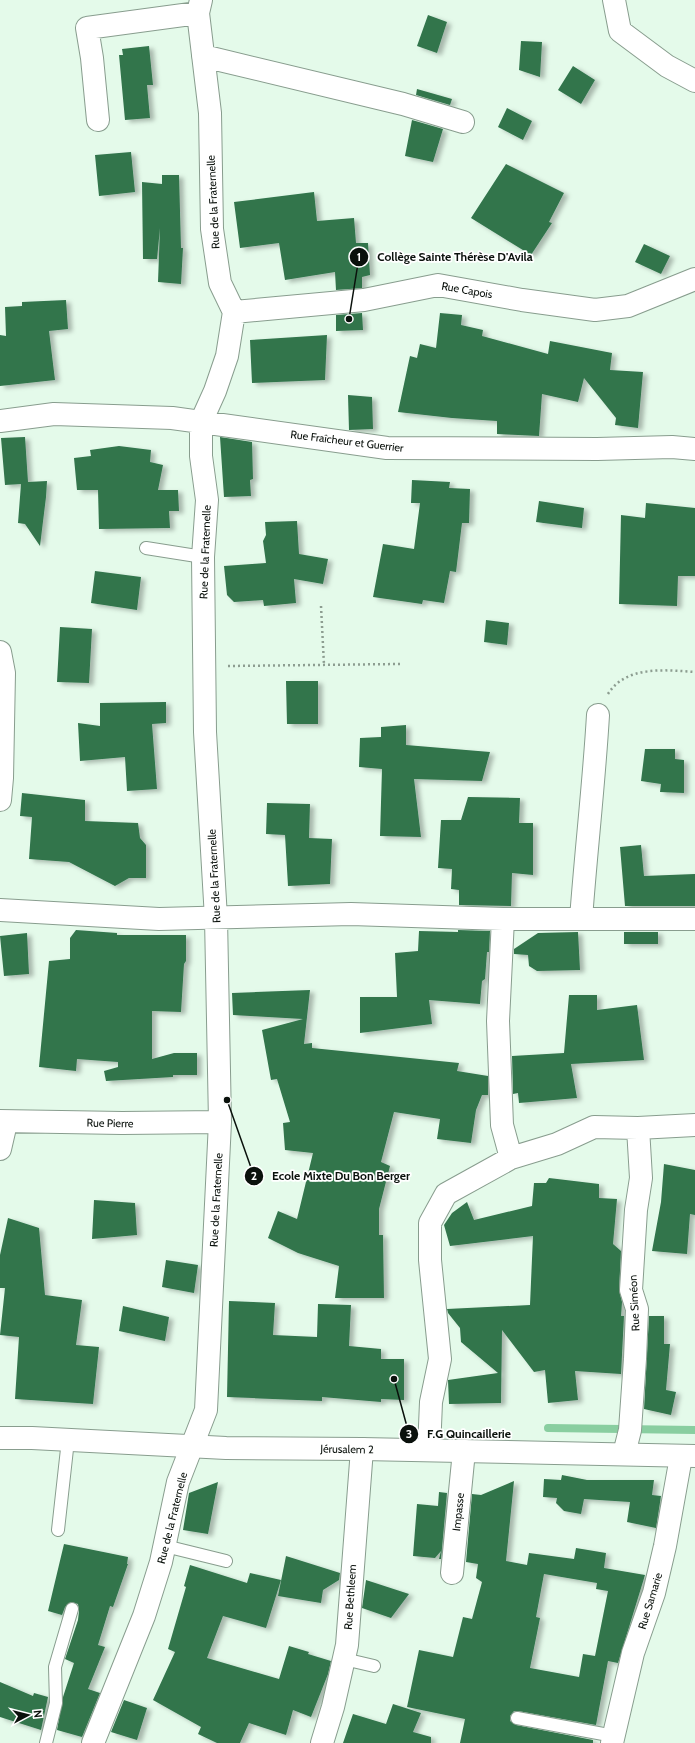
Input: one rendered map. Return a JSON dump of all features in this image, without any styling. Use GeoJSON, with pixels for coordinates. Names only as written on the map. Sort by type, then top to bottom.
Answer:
{"type":"FeatureCollection","features":[{"type":"Feature","properties":{"kind":"street"},"geometry":{"type":"LineString","coordinates":[[614,0],[620,31],[667,66],[695,81]]}},
{"type":"Feature","properties":{"kind":"street"},"geometry":{"type":"LineString","coordinates":[[98,120],[92,58],[87,28],[200,6]]}},
{"type":"Feature","properties":{"kind":"street","name":"Rue de la Fraternelle"},"geometry":{"type":"LineString","coordinates":[[93,1743],[144,1616],[165,1546],[178,1482],[206,1410],[220,1122],[216,918],[205,732],[203,557],[207,500],[201,456],[201,422],[215,391],[227,356],[234,312],[220,283],[212,229],[210,113],[203,56],[200,6]]}},
{"type":"Feature","properties":{"kind":"street"},"geometry":{"type":"LineString","coordinates":[[203,56],[403,104],[463,122]]}},
{"type":"Feature","properties":{"kind":"street","name":"Rue Capois"},"geometry":{"type":"LineString","coordinates":[[234,312],[364,300],[438,285],[522,300],[595,310],[628,306],[695,279]]}},
{"type":"Feature","properties":{"kind":"street","name":"Rue Fraîcheur et Guerrier"},"geometry":{"type":"LineString","coordinates":[[0,421],[54,414],[172,418],[243,426],[387,448],[597,449],[672,447],[695,449]]}},
{"type":"Feature","properties":{"kind":"street"},"geometry":{"type":"LineString","coordinates":[[0,652],[4,673],[2,778],[0,800]]}},
{"type":"Feature","properties":{"kind":"street"},"geometry":{"type":"LineString","coordinates":[[581,919],[584,869],[594,786],[598,715]]}},
{"type":"Feature","properties":{"kind":"street"},"geometry":{"type":"LineString","coordinates":[[0,910],[159,919],[352,914],[503,919],[695,919]]}},
{"type":"Feature","properties":{"kind":"street"},"geometry":{"type":"LineString","coordinates":[[503,919],[498,1021],[502,1125],[511,1158]]}},
{"type":"Feature","properties":{"kind":"street"},"geometry":{"type":"LineString","coordinates":[[0,1148],[3,1122]]}},
{"type":"Feature","properties":{"kind":"street","name":"Rue Pierre"},"geometry":{"type":"LineString","coordinates":[[3,1122],[220,1122]]}},
{"type":"Feature","properties":{"kind":"street"},"geometry":{"type":"LineString","coordinates":[[429,1450],[431,1402],[440,1359],[430,1260],[430,1223],[446,1194],[511,1158],[557,1144],[594,1128],[638,1128],[695,1125]]}},
{"type":"Feature","properties":{"kind":"street","name":"Rue Siméon"},"geometry":{"type":"LineString","coordinates":[[624,1454],[630,1430],[635,1359],[637,1309],[631,1290],[636,1210],[641,1178],[638,1128]]}},
{"type":"Feature","properties":{"kind":"street","name":"Jérusalem 2"},"geometry":{"type":"LineString","coordinates":[[0,1438],[192,1447],[429,1450],[624,1454],[688,1457]]}},
{"type":"Feature","properties":{"kind":"street","name":"Rue Bethleem"},"geometry":{"type":"LineString","coordinates":[[322,1743],[333,1707],[347,1645],[362,1449]]}},
{"type":"Feature","properties":{"kind":"street","name":"Impasse"},"geometry":{"type":"LineString","coordinates":[[452,1573],[464,1451]]}},
{"type":"Feature","properties":{"kind":"street","name":"Rue Samarie"},"geometry":{"type":"LineString","coordinates":[[613,1740],[633,1653],[654,1593],[688,1457]]}},
{"type":"Feature","properties":{"kind":"lane"},"geometry":{"type":"LineString","coordinates":[[146,548],[203,557]]}},
{"type":"Feature","properties":{"kind":"lane"},"geometry":{"type":"LineString","coordinates":[[58,1530],[68,1440]]}},
{"type":"Feature","properties":{"kind":"lane"},"geometry":{"type":"LineString","coordinates":[[165,1546],[226,1561]]}},
{"type":"Feature","properties":{"kind":"lane"},"geometry":{"type":"LineString","coordinates":[[46,1743],[56,1703],[55,1667],[72,1609]]}},
{"type":"Feature","properties":{"kind":"lane"},"geometry":{"type":"LineString","coordinates":[[344,1659],[374,1666]]}},
{"type":"Feature","properties":{"kind":"lane"},"geometry":{"type":"LineString","coordinates":[[517,1718],[613,1740]]}},
{"type":"Feature","properties":{"kind":"path"},"geometry":{"type":"LineString","coordinates":[[321,606],[324,665]]}},
{"type":"Feature","properties":{"kind":"path"},"geometry":{"type":"LineString","coordinates":[[204,667],[400,664]]}},
{"type":"Feature","properties":{"kind":"path"},"geometry":{"type":"LineString","coordinates":[[598,715],[614,685],[635,673],[670,670],[695,672]]}},
{"type":"Feature","properties":{"kind":"building"},"geometry":{"type":"Polygon","coordinates":[[[428,15],[447,22],[437,53],[417,46],[428,15]]]}},
{"type":"Feature","properties":{"kind":"building"},"geometry":{"type":"Polygon","coordinates":[[[521,41],[542,42],[540,77],[519,70],[521,41]]]}},
{"type":"Feature","properties":{"kind":"building"},"geometry":{"type":"Polygon","coordinates":[[[149,46],[153,85],[147,85],[150,118],[125,120],[119,55],[123,55],[122,49],[149,46]]]}},
{"type":"Feature","properties":{"kind":"building"},"geometry":{"type":"Polygon","coordinates":[[[573,66],[595,80],[581,104],[558,90],[573,66]]]}},
{"type":"Feature","properties":{"kind":"building"},"geometry":{"type":"Polygon","coordinates":[[[417,89],[452,99],[450,105],[416,95],[417,89]]]}},
{"type":"Feature","properties":{"kind":"building"},"geometry":{"type":"Polygon","coordinates":[[[507,108],[532,121],[523,140],[498,127],[507,108]]]}},
{"type":"Feature","properties":{"kind":"building"},"geometry":{"type":"Polygon","coordinates":[[[412,120],[443,129],[433,162],[405,156],[412,120]]]}},
{"type":"Feature","properties":{"kind":"building"},"geometry":{"type":"Polygon","coordinates":[[[131,152],[135,192],[99,196],[95,155],[131,152]]]}},
{"type":"Feature","properties":{"kind":"building"},"geometry":{"type":"Polygon","coordinates":[[[506,164],[564,193],[549,222],[552,223],[531,255],[471,218],[506,164]]]}},
{"type":"Feature","properties":{"kind":"building"},"geometry":{"type":"Polygon","coordinates":[[[162,175],[179,175],[181,248],[183,248],[181,284],[158,282],[160,228],[157,259],[143,259],[142,182],[162,184],[162,175]]]}},
{"type":"Feature","properties":{"kind":"building"},"geometry":{"type":"Polygon","coordinates":[[[314,192],[317,221],[354,218],[356,243],[368,243],[370,275],[362,277],[362,288],[336,290],[335,272],[285,280],[279,243],[240,248],[234,202],[314,192]]]}},
{"type":"Feature","properties":{"kind":"building"},"geometry":{"type":"Polygon","coordinates":[[[644,244],[670,256],[661,274],[635,262],[644,244]]]}},
{"type":"Feature","properties":{"kind":"building"},"geometry":{"type":"Polygon","coordinates":[[[66,300],[68,329],[49,331],[55,380],[0,386],[0,335],[6,336],[5,307],[22,306],[22,302],[66,300]]]}},
{"type":"Feature","properties":{"kind":"building"},"geometry":{"type":"Polygon","coordinates":[[[362,313],[363,330],[336,331],[336,315],[362,313]]]}},
{"type":"Feature","properties":{"kind":"building"},"geometry":{"type":"Polygon","coordinates":[[[440,313],[462,315],[461,325],[483,330],[482,336],[548,354],[550,341],[612,353],[610,370],[643,372],[638,428],[615,425],[616,418],[584,378],[578,402],[542,394],[539,436],[497,434],[497,421],[398,412],[410,356],[417,358],[420,344],[436,348],[440,313]]]}},
{"type":"Feature","properties":{"kind":"building"},"geometry":{"type":"Polygon","coordinates":[[[327,335],[325,380],[252,383],[250,340],[327,335]]]}},
{"type":"Feature","properties":{"kind":"building"},"geometry":{"type":"Polygon","coordinates":[[[348,395],[372,397],[373,429],[349,430],[348,395]]]}},
{"type":"Feature","properties":{"kind":"building"},"geometry":{"type":"Polygon","coordinates":[[[25,437],[28,482],[47,481],[40,546],[25,524],[18,523],[21,484],[5,485],[1,438],[25,437]]]}},
{"type":"Feature","properties":{"kind":"building"},"geometry":{"type":"Polygon","coordinates":[[[220,437],[252,442],[253,479],[250,480],[251,496],[224,497],[220,437]]]}},
{"type":"Feature","properties":{"kind":"building"},"geometry":{"type":"Polygon","coordinates":[[[119,446],[151,450],[150,462],[163,465],[158,490],[178,490],[179,511],[169,511],[170,528],[99,529],[98,490],[77,490],[74,458],[91,456],[90,450],[119,446]]]}},
{"type":"Feature","properties":{"kind":"building"},"geometry":{"type":"Polygon","coordinates":[[[412,480],[450,482],[449,488],[470,489],[469,523],[462,523],[456,572],[450,571],[444,603],[423,600],[422,604],[373,597],[383,544],[414,549],[420,503],[411,503],[412,480]]]}},
{"type":"Feature","properties":{"kind":"building"},"geometry":{"type":"Polygon","coordinates":[[[539,501],[584,508],[582,528],[536,522],[539,501]]]}},
{"type":"Feature","properties":{"kind":"building"},"geometry":{"type":"Polygon","coordinates":[[[646,503],[695,508],[695,576],[678,576],[677,606],[619,604],[621,515],[645,518],[646,503]]]}},
{"type":"Feature","properties":{"kind":"building"},"geometry":{"type":"Polygon","coordinates":[[[297,521],[299,554],[328,559],[323,584],[294,579],[296,603],[264,606],[263,600],[234,602],[227,595],[224,566],[266,563],[263,541],[266,535],[265,522],[297,521]]]}},
{"type":"Feature","properties":{"kind":"building"},"geometry":{"type":"Polygon","coordinates":[[[95,571],[141,577],[137,610],[91,603],[95,571]]]}},
{"type":"Feature","properties":{"kind":"building"},"geometry":{"type":"Polygon","coordinates":[[[486,620],[509,623],[507,645],[484,642],[486,620]]]}},
{"type":"Feature","properties":{"kind":"building"},"geometry":{"type":"Polygon","coordinates":[[[60,627],[92,629],[89,683],[57,682],[60,627]]]}},
{"type":"Feature","properties":{"kind":"building"},"geometry":{"type":"Polygon","coordinates":[[[286,681],[318,681],[318,724],[287,724],[286,681]]]}},
{"type":"Feature","properties":{"kind":"building"},"geometry":{"type":"Polygon","coordinates":[[[166,702],[166,723],[152,724],[157,789],[127,791],[125,757],[80,761],[78,723],[100,726],[100,703],[166,702]]]}},
{"type":"Feature","properties":{"kind":"building"},"geometry":{"type":"Polygon","coordinates":[[[406,725],[406,745],[490,752],[482,781],[414,779],[421,837],[380,836],[382,769],[359,767],[360,738],[381,737],[381,727],[406,725]]]}},
{"type":"Feature","properties":{"kind":"building"},"geometry":{"type":"Polygon","coordinates":[[[645,749],[675,749],[675,759],[684,760],[684,793],[660,792],[661,784],[641,781],[645,749]]]}},
{"type":"Feature","properties":{"kind":"building"},"geometry":{"type":"Polygon","coordinates":[[[22,793],[85,800],[85,821],[138,823],[140,838],[146,845],[146,878],[129,878],[115,886],[69,862],[29,859],[32,817],[20,816],[22,793]]]}},
{"type":"Feature","properties":{"kind":"building"},"geometry":{"type":"Polygon","coordinates":[[[468,797],[520,798],[519,823],[533,823],[533,875],[512,873],[511,906],[459,905],[459,890],[451,889],[452,869],[438,868],[441,820],[461,820],[468,797]]]}},
{"type":"Feature","properties":{"kind":"building"},"geometry":{"type":"Polygon","coordinates":[[[267,803],[310,804],[309,838],[332,839],[330,884],[288,886],[285,835],[266,834],[267,803]]]}},
{"type":"Feature","properties":{"kind":"building"},"geometry":{"type":"Polygon","coordinates":[[[641,845],[644,876],[695,874],[695,906],[625,906],[620,847],[641,845]]]}},
{"type":"Feature","properties":{"kind":"building"},"geometry":{"type":"Polygon","coordinates":[[[76,930],[117,933],[117,935],[186,935],[186,961],[184,964],[181,1012],[152,1011],[152,1059],[174,1053],[197,1053],[197,1075],[173,1075],[173,1077],[106,1081],[104,1071],[118,1067],[118,1062],[77,1059],[76,1071],[39,1067],[49,961],[70,959],[70,938],[76,930]]]}},
{"type":"Feature","properties":{"kind":"building"},"geometry":{"type":"Polygon","coordinates":[[[458,930],[490,931],[489,952],[487,952],[485,979],[482,981],[480,1004],[429,1000],[432,1024],[360,1033],[360,997],[397,997],[395,953],[418,951],[419,931],[458,932],[458,930]]]}},
{"type":"Feature","properties":{"kind":"building"},"geometry":{"type":"Polygon","coordinates":[[[578,932],[580,970],[537,971],[529,966],[528,955],[514,954],[514,949],[538,933],[578,932]]]}},
{"type":"Feature","properties":{"kind":"building"},"geometry":{"type":"Polygon","coordinates":[[[624,932],[658,932],[658,944],[624,944],[624,932]]]}},
{"type":"Feature","properties":{"kind":"building"},"geometry":{"type":"Polygon","coordinates":[[[27,933],[29,974],[4,976],[0,936],[27,933]]]}},
{"type":"Feature","properties":{"kind":"building"},"geometry":{"type":"Polygon","coordinates":[[[310,990],[304,1044],[312,1043],[312,1048],[459,1063],[457,1071],[488,1076],[488,1095],[482,1095],[476,1110],[471,1143],[437,1139],[440,1119],[394,1112],[381,1162],[390,1166],[379,1209],[379,1235],[383,1235],[384,1298],[335,1298],[339,1266],[298,1253],[268,1238],[278,1211],[297,1219],[313,1153],[285,1150],[283,1123],[290,1122],[277,1079],[271,1080],[262,1030],[303,1019],[233,1015],[232,993],[310,990]]]}},
{"type":"Feature","properties":{"kind":"building"},"geometry":{"type":"Polygon","coordinates":[[[569,995],[597,995],[597,1010],[637,1005],[644,1060],[571,1064],[577,1098],[519,1103],[518,1093],[513,1094],[512,1056],[564,1053],[569,995]]]}},
{"type":"Feature","properties":{"kind":"building"},"geometry":{"type":"Polygon","coordinates":[[[664,1164],[695,1170],[695,1215],[690,1214],[687,1254],[652,1251],[661,1202],[664,1164]]]}},
{"type":"Feature","properties":{"kind":"building"},"geometry":{"type":"Polygon","coordinates":[[[549,1178],[599,1184],[599,1198],[617,1199],[613,1244],[621,1251],[619,1290],[622,1302],[621,1316],[624,1316],[621,1374],[575,1371],[578,1400],[548,1403],[545,1370],[534,1372],[502,1330],[501,1403],[449,1404],[448,1380],[498,1373],[461,1342],[460,1328],[448,1313],[447,1309],[530,1305],[533,1236],[450,1246],[444,1225],[452,1213],[467,1202],[474,1220],[532,1206],[534,1183],[546,1183],[549,1178]]]}},
{"type":"Feature","properties":{"kind":"building"},"geometry":{"type":"Polygon","coordinates":[[[94,1200],[135,1203],[137,1235],[92,1239],[94,1200]]]}},
{"type":"Feature","properties":{"kind":"building"},"geometry":{"type":"Polygon","coordinates":[[[8,1218],[39,1228],[45,1295],[82,1300],[76,1345],[99,1347],[93,1404],[15,1399],[19,1337],[0,1335],[5,1288],[0,1288],[0,1255],[8,1218]]]}},
{"type":"Feature","properties":{"kind":"building"},"geometry":{"type":"Polygon","coordinates":[[[166,1260],[198,1265],[194,1293],[162,1287],[166,1260]]]}},
{"type":"Feature","properties":{"kind":"building"},"geometry":{"type":"Polygon","coordinates":[[[229,1301],[275,1303],[273,1335],[317,1337],[318,1304],[351,1305],[349,1346],[381,1349],[381,1359],[404,1359],[404,1400],[381,1399],[381,1402],[322,1397],[322,1401],[227,1397],[229,1301]]]}},
{"type":"Feature","properties":{"kind":"building"},"geometry":{"type":"Polygon","coordinates":[[[123,1306],[169,1317],[165,1341],[119,1331],[123,1306]]]}},
{"type":"Feature","properties":{"kind":"building"},"geometry":{"type":"Polygon","coordinates":[[[649,1316],[664,1316],[664,1344],[670,1344],[666,1390],[676,1392],[671,1415],[644,1409],[649,1316]]]}},
{"type":"Feature","properties":{"kind":"building"},"geometry":{"type":"Polygon","coordinates":[[[562,1475],[587,1480],[654,1480],[652,1495],[661,1496],[656,1528],[627,1522],[630,1502],[584,1499],[581,1514],[564,1511],[556,1503],[557,1498],[543,1497],[544,1479],[561,1480],[562,1475]]]}},
{"type":"Feature","properties":{"kind":"building"},"geometry":{"type":"Polygon","coordinates":[[[514,1481],[506,1561],[527,1565],[529,1553],[574,1559],[576,1548],[606,1553],[604,1568],[645,1575],[618,1663],[608,1661],[596,1725],[518,1711],[514,1711],[510,1716],[510,1721],[516,1725],[593,1740],[593,1743],[460,1743],[465,1719],[407,1707],[419,1650],[453,1657],[463,1617],[472,1619],[482,1582],[476,1578],[478,1564],[466,1562],[472,1494],[481,1495],[514,1481]],[[544,1574],[536,1617],[540,1618],[530,1668],[579,1677],[583,1654],[595,1656],[608,1591],[596,1589],[597,1583],[544,1574]]]}},
{"type":"Feature","properties":{"kind":"building"},"geometry":{"type":"Polygon","coordinates":[[[218,1482],[208,1534],[183,1530],[189,1493],[218,1482]]]}},
{"type":"Feature","properties":{"kind":"building"},"geometry":{"type":"Polygon","coordinates":[[[439,1492],[447,1493],[441,1559],[439,1559],[441,1551],[435,1558],[413,1556],[417,1504],[438,1506],[439,1492]]]}},
{"type":"Feature","properties":{"kind":"building"},"geometry":{"type":"Polygon","coordinates":[[[64,1544],[128,1557],[128,1564],[113,1607],[110,1606],[98,1645],[105,1647],[88,1689],[100,1693],[82,1737],[57,1730],[63,1697],[74,1663],[65,1659],[78,1620],[79,1611],[78,1604],[71,1602],[65,1607],[62,1615],[48,1611],[64,1544]]]}},
{"type":"Feature","properties":{"kind":"building"},"geometry":{"type":"Polygon","coordinates":[[[286,1556],[340,1573],[339,1580],[323,1590],[321,1603],[278,1596],[286,1556]]]}},
{"type":"Feature","properties":{"kind":"building"},"geometry":{"type":"Polygon","coordinates":[[[190,1565],[247,1583],[250,1573],[281,1580],[266,1628],[223,1616],[207,1658],[279,1679],[289,1646],[331,1661],[328,1674],[311,1717],[293,1710],[286,1735],[249,1723],[240,1743],[217,1743],[198,1734],[201,1727],[153,1700],[175,1652],[168,1649],[186,1587],[184,1586],[190,1565]]]}},
{"type":"Feature","properties":{"kind":"building"},"geometry":{"type":"Polygon","coordinates":[[[366,1580],[409,1594],[391,1618],[362,1608],[366,1580]]]}},
{"type":"Feature","properties":{"kind":"building"},"geometry":{"type":"Polygon","coordinates":[[[0,1682],[33,1696],[34,1693],[48,1697],[41,1730],[0,1717],[0,1682]]]}},
{"type":"Feature","properties":{"kind":"building"},"geometry":{"type":"Polygon","coordinates":[[[124,1700],[147,1708],[137,1740],[111,1732],[124,1700]]]}},
{"type":"Feature","properties":{"kind":"building"},"geometry":{"type":"Polygon","coordinates":[[[393,1704],[421,1713],[413,1732],[431,1737],[431,1743],[343,1743],[353,1714],[386,1724],[393,1704]]]}},
{"type":"Feature","properties":{"kind":"waterway"},"geometry":{"type":"LineString","coordinates":[[548,1428],[695,1430]]}},
{"type":"Feature","properties":{"kind":"place","name":"Collège Sainte Thérèse D'Avila"},"geometry":{"type":"Point","coordinates":[349,319]}},
{"type":"Feature","properties":{"kind":"place","name":"Ecole Mixte Du Bon Berger"},"geometry":{"type":"Point","coordinates":[227,1100]}},
{"type":"Feature","properties":{"kind":"place","name":"F.G Quincaillerie"},"geometry":{"type":"Point","coordinates":[394,1379]}}]}
